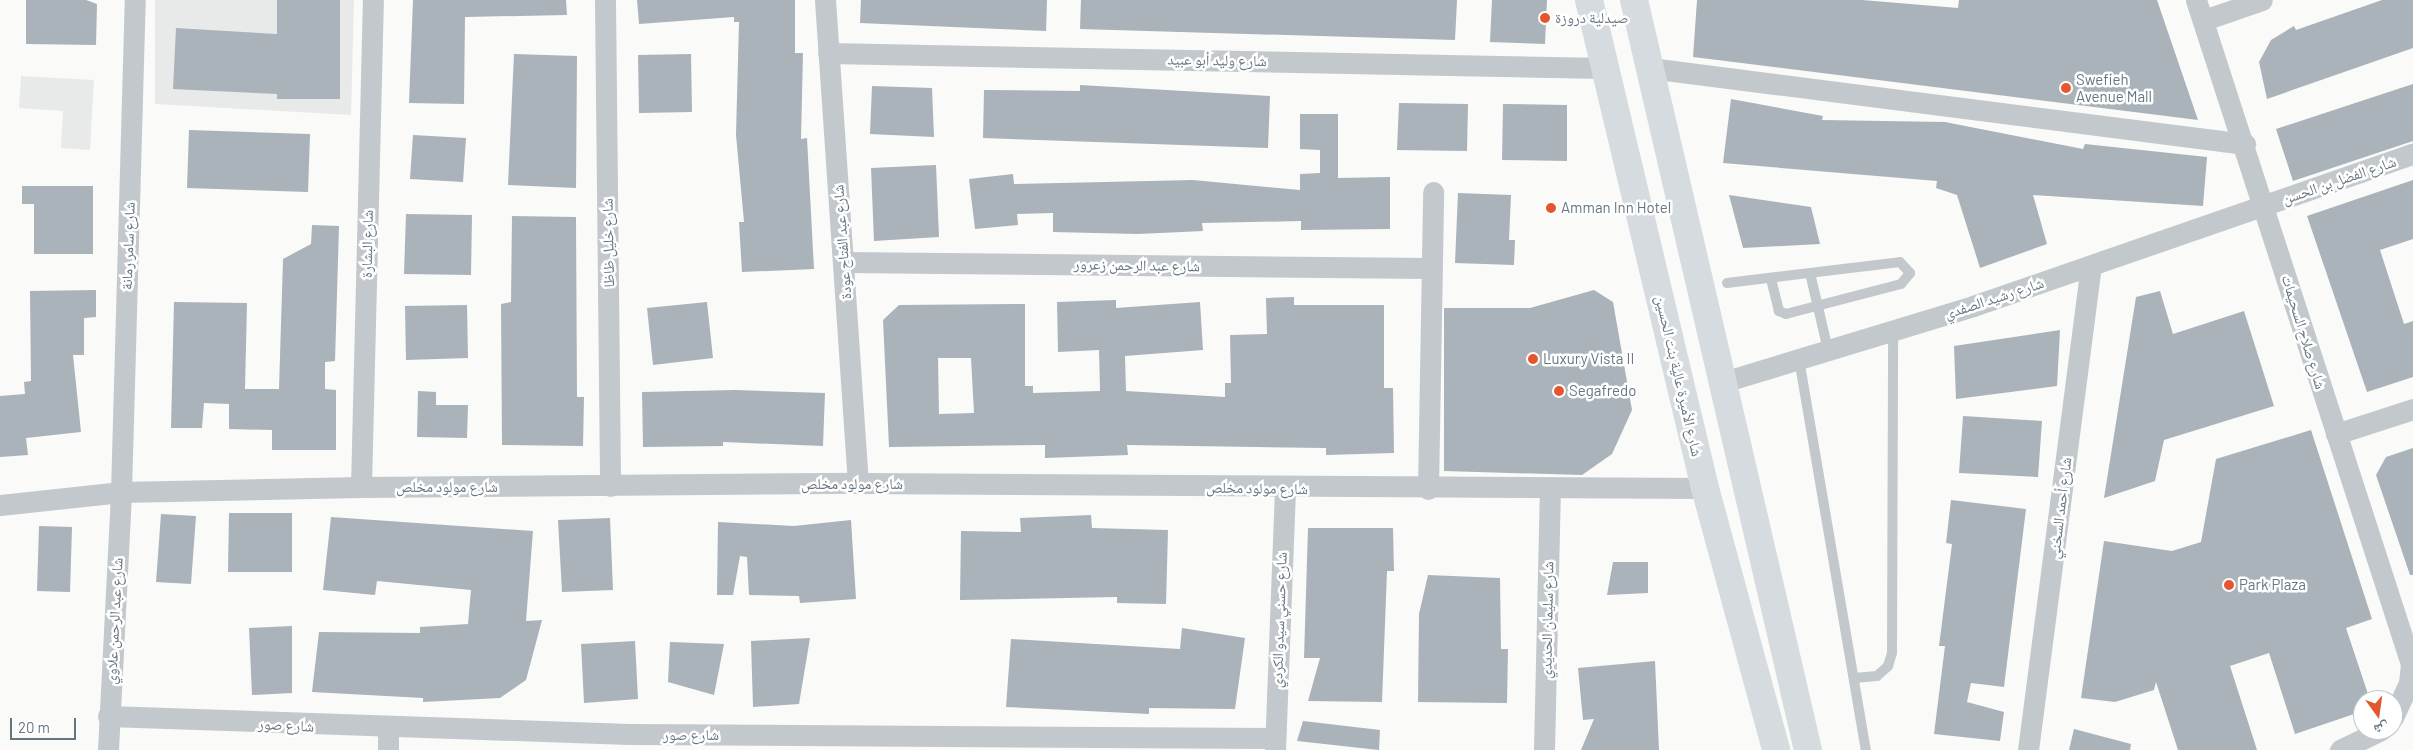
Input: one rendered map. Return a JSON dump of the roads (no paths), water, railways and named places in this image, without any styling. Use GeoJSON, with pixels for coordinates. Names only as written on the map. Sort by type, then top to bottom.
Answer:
{"type":"FeatureCollection","features":[{"type":"Feature","properties":{"kind":"main road","name":"شارع الأميرة عالية بنت الحسين"},"geometry":{"type":"LineString","coordinates":[[1589,0],[1705,488],[1775,746]]}},
{"type":"Feature","properties":{"kind":"main road"},"geometry":{"type":"LineString","coordinates":[[1634,0],[1720,383],[1806,742]]}},
{"type":"Feature","properties":{"kind":"street","name":"شارع سامر رمانة"},"geometry":{"type":"LineString","coordinates":[[121,492],[134,0]]}},
{"type":"Feature","properties":{"kind":"street","name":"شارع البشارة"},"geometry":{"type":"LineString","coordinates":[[361,487],[373,0]]}},
{"type":"Feature","properties":{"kind":"street","name":"شارع خليل ظاظا"},"geometry":{"type":"LineString","coordinates":[[605,0],[610,486]]}},
{"type":"Feature","properties":{"kind":"street","name":"شارع عبد الفتاح عودة"},"geometry":{"type":"LineString","coordinates":[[825,0],[858,484]]}},
{"type":"Feature","properties":{"kind":"street","name":"شارع صلاح السحيمات"},"geometry":{"type":"LineString","coordinates":[[2196,0],[2246,144],[2336,434],[2412,665],[2409,683],[2403,696]]}},
{"type":"Feature","properties":{"kind":"street"},"geometry":{"type":"LineString","coordinates":[[2204,20],[2262,0]]}},
{"type":"Feature","properties":{"kind":"street","name":"شارع وليد أبو عبيد"},"geometry":{"type":"LineString","coordinates":[[828,53],[1605,68]]}},
{"type":"Feature","properties":{"kind":"street"},"geometry":{"type":"LineString","coordinates":[[1650,68],[2246,144]]}},
{"type":"Feature","properties":{"kind":"street","name":"شارع الفضل بن الحسن"},"geometry":{"type":"LineString","coordinates":[[2264,206],[2413,154]]}},
{"type":"Feature","properties":{"kind":"street"},"geometry":{"type":"LineString","coordinates":[[1428,489],[1430,268],[1433,192]]}},
{"type":"Feature","properties":{"kind":"street","name":"شارع رشيد الصفدي"},"geometry":{"type":"LineString","coordinates":[[1720,383],[2091,266],[2264,206]]}},
{"type":"Feature","properties":{"kind":"street","name":"شارع عبد الرحمن زعرور"},"geometry":{"type":"LineString","coordinates":[[843,262],[1430,268]]}},
{"type":"Feature","properties":{"kind":"street","name":"شارع أحمد السخني"},"geometry":{"type":"LineString","coordinates":[[2028,750],[2091,266]]}},
{"type":"Feature","properties":{"kind":"street"},"geometry":{"type":"LineString","coordinates":[[2336,434],[2413,409]]}},
{"type":"Feature","properties":{"kind":"street","name":"شارع مولود مخلص"},"geometry":{"type":"LineString","coordinates":[[0,505],[121,492],[361,487],[858,484],[1285,489],[1550,490],[1705,488]]}},
{"type":"Feature","properties":{"kind":"street","name":"شارع حسني سيدو الكردي"},"geometry":{"type":"LineString","coordinates":[[1274,744],[1285,489]]}},
{"type":"Feature","properties":{"kind":"street","name":"شارع سليمان الحديدي"},"geometry":{"type":"LineString","coordinates":[[1544,750],[1550,490]]}},
{"type":"Feature","properties":{"kind":"street","name":"شارع عبد الرحمن علاوي"},"geometry":{"type":"LineString","coordinates":[[108,750],[108,716],[121,492]]}},
{"type":"Feature","properties":{"kind":"street","name":"شارع صور"},"geometry":{"type":"LineString","coordinates":[[108,716],[388,740],[1274,744]]}},
{"type":"Feature","properties":{"kind":"street"},"geometry":{"type":"LineString","coordinates":[[2340,750],[2360,740]]}},
{"type":"Feature","properties":{"kind":"lane"},"geometry":{"type":"LineString","coordinates":[[1727,283],[1900,262],[1910,273],[1901,284],[1781,313],[1771,278]]}},
{"type":"Feature","properties":{"kind":"lane"},"geometry":{"type":"LineString","coordinates":[[1810,273],[1828,350]]}},
{"type":"Feature","properties":{"kind":"lane"},"geometry":{"type":"LineString","coordinates":[[1854,678],[1877,676],[1888,666],[1892,653],[1893,330]]}},
{"type":"Feature","properties":{"kind":"lane"},"geometry":{"type":"LineString","coordinates":[[1799,359],[1866,750]]}},
{"type":"Feature","properties":{"kind":"place","name":"صيدلية دروزة"},"geometry":{"type":"Point","coordinates":[1545,18]}},
{"type":"Feature","properties":{"kind":"place","name":"Swefieh Avenue Mall"},"geometry":{"type":"Point","coordinates":[2066,88]}},
{"type":"Feature","properties":{"kind":"place","name":"Amman Inn Hotel"},"geometry":{"type":"Point","coordinates":[1551,208]}},
{"type":"Feature","properties":{"kind":"place","name":"Luxury Vista II"},"geometry":{"type":"Point","coordinates":[1533,359]}},
{"type":"Feature","properties":{"kind":"place","name":"Segafredo"},"geometry":{"type":"Point","coordinates":[1559,391]}},
{"type":"Feature","properties":{"kind":"place","name":"Park Plaza"},"geometry":{"type":"Point","coordinates":[2229,585]}}]}
